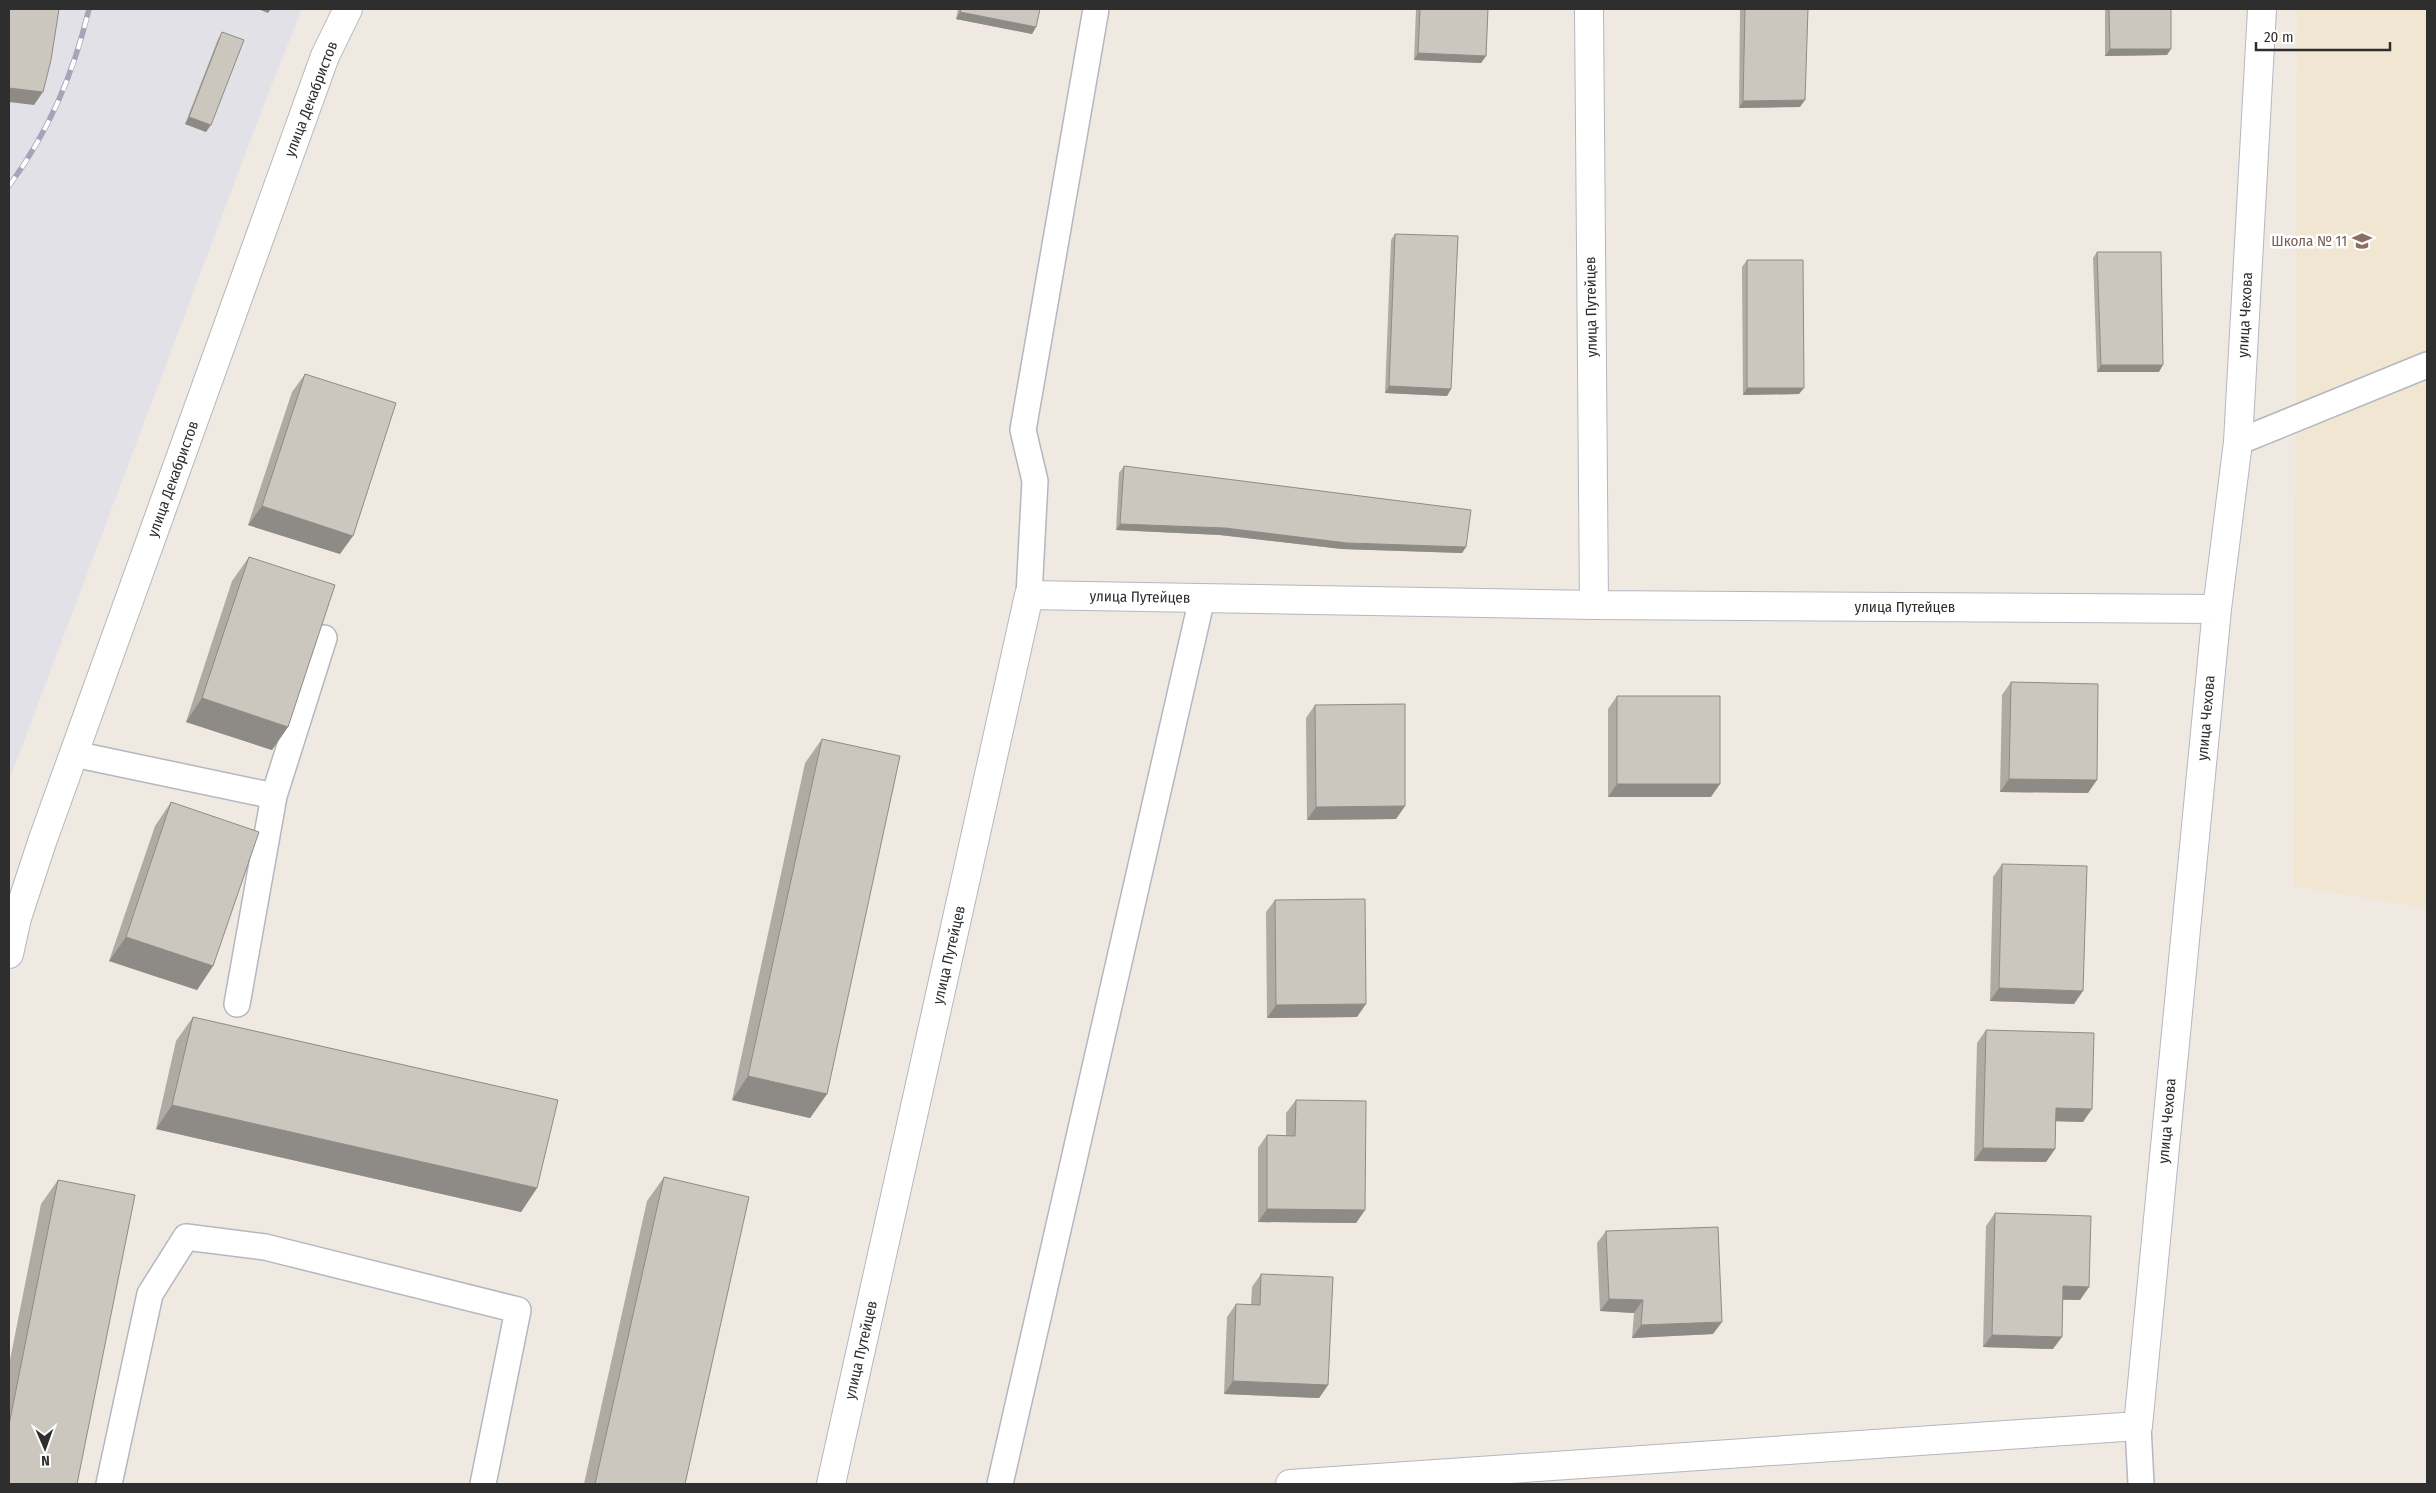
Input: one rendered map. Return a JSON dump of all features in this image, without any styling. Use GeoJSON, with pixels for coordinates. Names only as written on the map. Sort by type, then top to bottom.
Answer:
{"type":"FeatureCollection","features":[{"type":"Feature","properties":{"kind":"street","name":"улица Декабристов"},"geometry":{"type":"LineString","coordinates":[[9,954],[18,918],[39,852],[74,754],[326,56],[348,9]]}},
{"type":"Feature","properties":{"kind":"street","name":"улица Путейцев"},"geometry":{"type":"LineString","coordinates":[[1589,9],[1594,605]]}},
{"type":"Feature","properties":{"kind":"street","name":"улица Чехова"},"geometry":{"type":"LineString","coordinates":[[2138,1426],[2217,608],[2238,442],[2262,9]]}},
{"type":"Feature","properties":{"kind":"street","name":"улица Путейцев"},"geometry":{"type":"LineString","coordinates":[[831,1484],[1029,595],[1594,605],[2217,608]]}},
{"type":"Feature","properties":{"kind":"street"},"geometry":{"type":"LineString","coordinates":[[1290,1484],[2138,1426]]}},
{"type":"Feature","properties":{"kind":"lane"},"geometry":{"type":"LineString","coordinates":[[1029,595],[1035,482],[1023,430],[1096,9]]}},
{"type":"Feature","properties":{"kind":"lane"},"geometry":{"type":"LineString","coordinates":[[2238,442],[2427,365]]}},
{"type":"Feature","properties":{"kind":"lane","name":"улица Путейцев"},"geometry":{"type":"LineString","coordinates":[[1000,1484],[1202,598]]}},
{"type":"Feature","properties":{"kind":"lane"},"geometry":{"type":"LineString","coordinates":[[237,1004],[274,796],[324,638]]}},
{"type":"Feature","properties":{"kind":"lane"},"geometry":{"type":"LineString","coordinates":[[74,754],[274,796]]}},
{"type":"Feature","properties":{"kind":"lane"},"geometry":{"type":"LineString","coordinates":[[109,1484],[150,1294],[186,1237],[265,1247],[518,1310],[482,1484]]}},
{"type":"Feature","properties":{"kind":"lane"},"geometry":{"type":"LineString","coordinates":[[2138,1426],[2141,1484]]}},
{"type":"Feature","properties":{"kind":"shaded area"},"geometry":{"type":"Polygon","coordinates":[[[9,9],[302,9],[268,94],[9,781],[9,9]]]}},
{"type":"Feature","properties":{"kind":"shaded area","name":"Школа № 11"},"geometry":{"type":"Polygon","coordinates":[[[2297,9],[2427,9],[2427,908],[2294,886],[2297,9]]]}},
{"type":"Feature","properties":{"kind":"building"},"geometry":{"type":"Polygon","coordinates":[[[9,9],[59,9],[51,60],[43,92],[9,88],[9,9]]]}},
{"type":"Feature","properties":{"kind":"building"},"geometry":{"type":"Polygon","coordinates":[[[961,9],[1040,9],[1036,27],[960,12],[961,9]]]}},
{"type":"Feature","properties":{"kind":"building"},"geometry":{"type":"Polygon","coordinates":[[[1420,9],[1488,9],[1486,56],[1418,53],[1420,9]]]}},
{"type":"Feature","properties":{"kind":"building"},"geometry":{"type":"Polygon","coordinates":[[[1745,9],[1808,9],[1805,100],[1743,101],[1745,9]]]}},
{"type":"Feature","properties":{"kind":"building"},"geometry":{"type":"Polygon","coordinates":[[[2109,9],[2171,9],[2171,49],[2110,49],[2109,9]]]}},
{"type":"Feature","properties":{"kind":"building"},"geometry":{"type":"Polygon","coordinates":[[[222,32],[244,40],[211,125],[189,117],[222,32]]]}},
{"type":"Feature","properties":{"kind":"building"},"geometry":{"type":"Polygon","coordinates":[[[1395,234],[1458,236],[1451,389],[1389,386],[1395,234]]]}},
{"type":"Feature","properties":{"kind":"building"},"geometry":{"type":"Polygon","coordinates":[[[2097,252],[2161,252],[2163,365],[2101,365],[2097,252]]]}},
{"type":"Feature","properties":{"kind":"building"},"geometry":{"type":"Polygon","coordinates":[[[1747,260],[1803,260],[1804,388],[1747,388],[1747,260]]]}},
{"type":"Feature","properties":{"kind":"building"},"geometry":{"type":"Polygon","coordinates":[[[305,374],[396,403],[353,536],[262,506],[305,374]]]}},
{"type":"Feature","properties":{"kind":"building"},"geometry":{"type":"Polygon","coordinates":[[[1124,466],[1471,510],[1466,547],[1347,543],[1225,528],[1120,524],[1124,466]]]}},
{"type":"Feature","properties":{"kind":"building"},"geometry":{"type":"Polygon","coordinates":[[[249,557],[335,585],[288,727],[202,698],[249,557]]]}},
{"type":"Feature","properties":{"kind":"building"},"geometry":{"type":"Polygon","coordinates":[[[2011,682],[2098,684],[2097,780],[2009,779],[2011,682]]]}},
{"type":"Feature","properties":{"kind":"building"},"geometry":{"type":"Polygon","coordinates":[[[1617,696],[1720,696],[1720,784],[1617,784],[1617,696]]]}},
{"type":"Feature","properties":{"kind":"building"},"geometry":{"type":"Polygon","coordinates":[[[1405,704],[1405,806],[1316,807],[1315,705],[1405,704]]]}},
{"type":"Feature","properties":{"kind":"building"},"geometry":{"type":"Polygon","coordinates":[[[822,739],[900,756],[827,1094],[748,1076],[822,739]]]}},
{"type":"Feature","properties":{"kind":"building"},"geometry":{"type":"Polygon","coordinates":[[[171,802],[259,832],[213,966],[126,937],[171,802]]]}},
{"type":"Feature","properties":{"kind":"building"},"geometry":{"type":"Polygon","coordinates":[[[2002,864],[2087,866],[2083,991],[1999,988],[2002,864]]]}},
{"type":"Feature","properties":{"kind":"building"},"geometry":{"type":"Polygon","coordinates":[[[1365,899],[1366,1004],[1276,1005],[1275,900],[1365,899]]]}},
{"type":"Feature","properties":{"kind":"building"},"geometry":{"type":"Polygon","coordinates":[[[193,1017],[558,1100],[537,1188],[172,1105],[193,1017]]]}},
{"type":"Feature","properties":{"kind":"building"},"geometry":{"type":"Polygon","coordinates":[[[1986,1030],[2094,1033],[2092,1109],[2056,1108],[2055,1149],[1983,1148],[1986,1030]]]}},
{"type":"Feature","properties":{"kind":"building"},"geometry":{"type":"Polygon","coordinates":[[[1296,1100],[1366,1101],[1365,1210],[1267,1209],[1267,1135],[1295,1136],[1296,1100]]]}},
{"type":"Feature","properties":{"kind":"building"},"geometry":{"type":"Polygon","coordinates":[[[664,1177],[749,1197],[685,1484],[595,1484],[664,1177]]]}},
{"type":"Feature","properties":{"kind":"building"},"geometry":{"type":"Polygon","coordinates":[[[58,1180],[135,1195],[77,1484],[9,1484],[9,1425],[58,1180]]]}},
{"type":"Feature","properties":{"kind":"building"},"geometry":{"type":"Polygon","coordinates":[[[1995,1213],[2091,1216],[2089,1287],[2063,1286],[2062,1337],[1992,1335],[1995,1213]]]}},
{"type":"Feature","properties":{"kind":"building"},"geometry":{"type":"Polygon","coordinates":[[[1718,1227],[1722,1322],[1641,1325],[1643,1300],[1609,1299],[1606,1231],[1718,1227]]]}},
{"type":"Feature","properties":{"kind":"building"},"geometry":{"type":"Polygon","coordinates":[[[1261,1274],[1333,1277],[1328,1385],[1233,1381],[1236,1304],[1260,1305],[1261,1274]]]}},
{"type":"Feature","properties":{"kind":"railway"},"geometry":{"type":"LineString","coordinates":[[9,186],[36,144],[58,102],[75,57],[89,9]]}},
{"type":"Feature","properties":{"kind":"place","name":"Школа № 11"},"geometry":{"type":"Point","coordinates":[2362,241]}}]}
